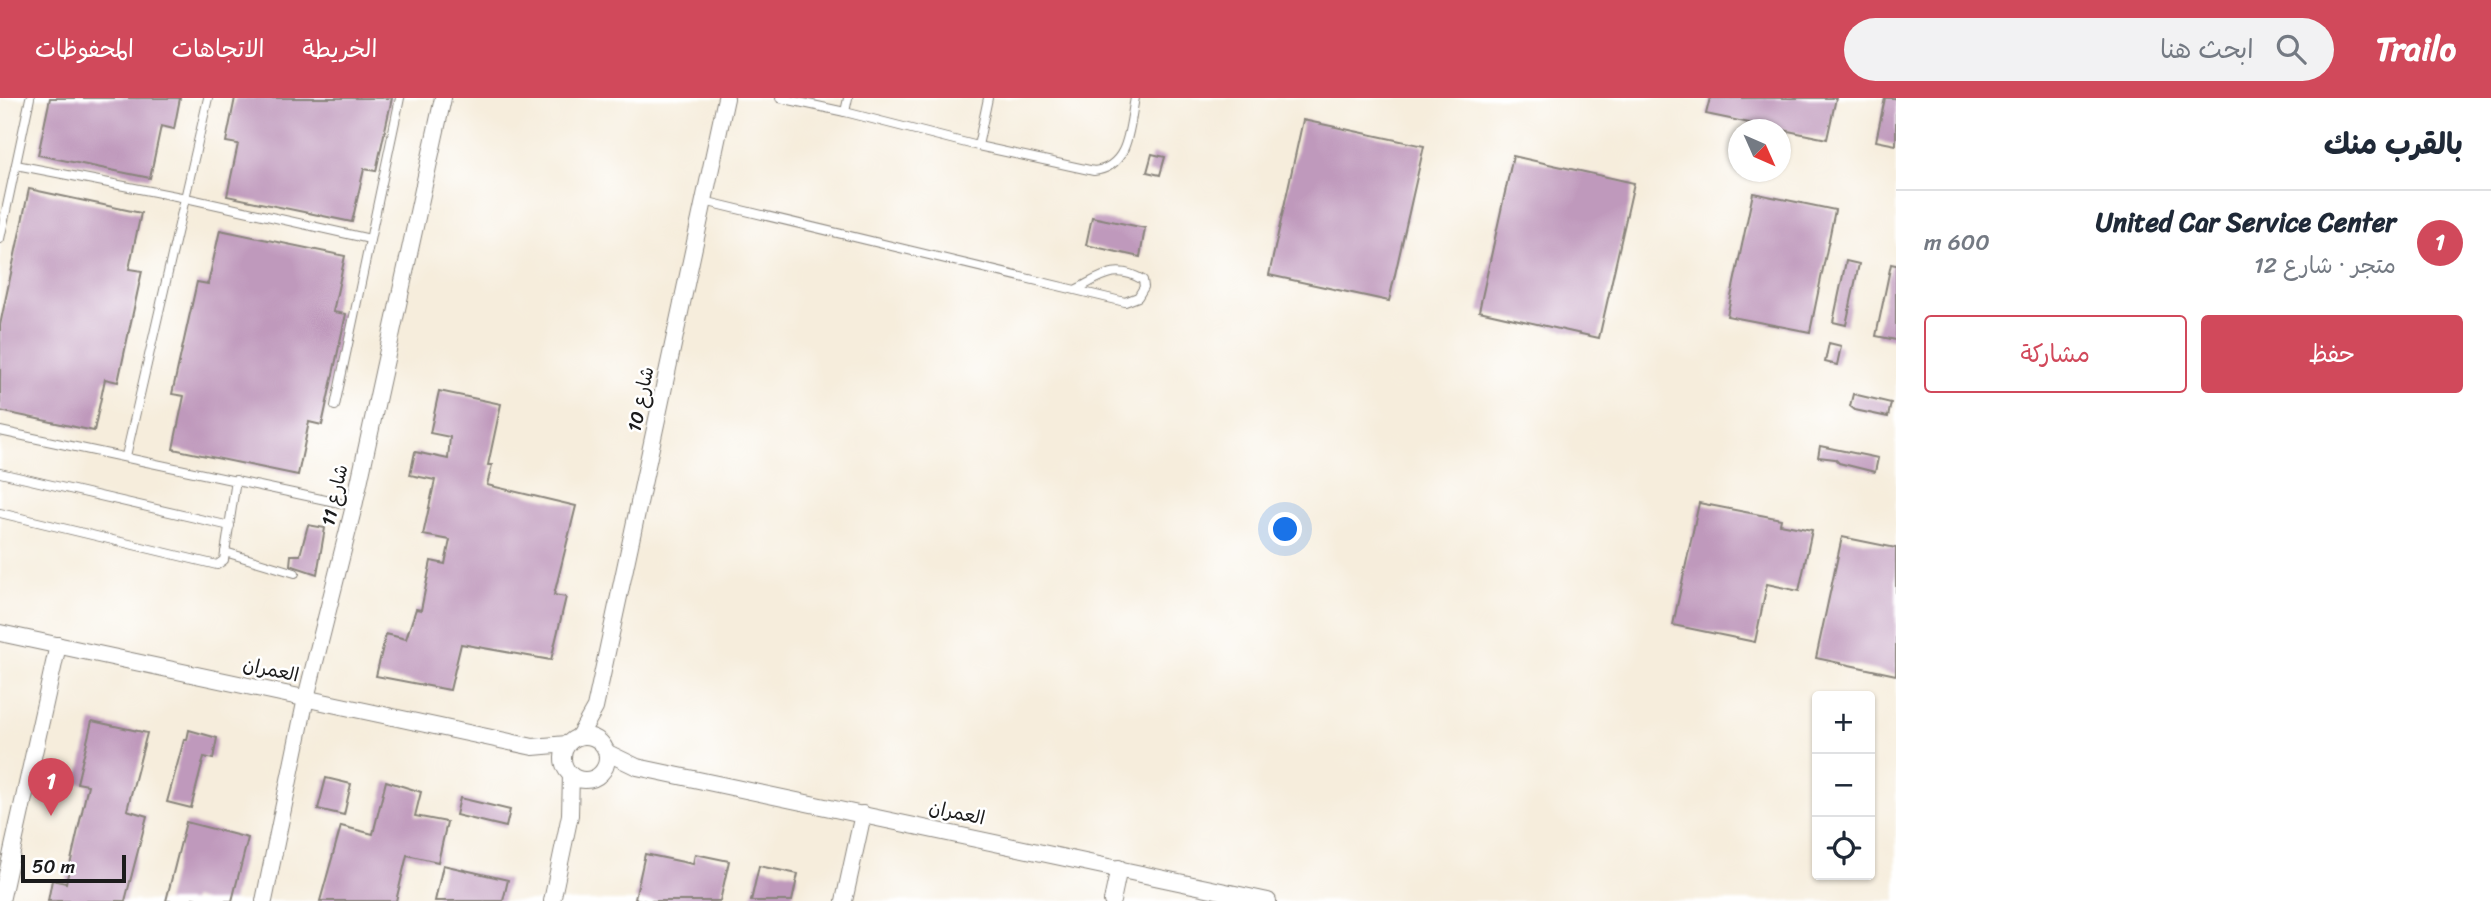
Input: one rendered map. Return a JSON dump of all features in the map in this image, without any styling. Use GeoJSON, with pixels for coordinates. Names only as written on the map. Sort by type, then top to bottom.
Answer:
{"type":"FeatureCollection","features":[{"type":"Feature","properties":{"kind":"street","name":"شارع 11"},"geometry":{"type":"LineString","coordinates":[[264,901],[306,698],[354,506],[443,98]]}},
{"type":"Feature","properties":{"kind":"street","name":"شارع 10"},"geometry":{"type":"LineString","coordinates":[[573,740],[595,708],[726,98]]}},
{"type":"Feature","properties":{"kind":"street","name":"العمران"},"geometry":{"type":"LineString","coordinates":[[0,633],[534,747],[573,740]]}},
{"type":"Feature","properties":{"kind":"street"},"geometry":{"type":"LineString","coordinates":[[1,901],[58,645]]}},
{"type":"Feature","properties":{"kind":"street","name":"شارع 10"},"geometry":{"type":"LineString","coordinates":[[595,708],[604,747]]}},
{"type":"Feature","properties":{"kind":"street"},"geometry":{"type":"LineString","coordinates":[[552,901],[570,815],[564,751],[573,740],[586,735],[604,747],[606,767],[570,815]]}},
{"type":"Feature","properties":{"kind":"street","name":"العمران"},"geometry":{"type":"LineString","coordinates":[[534,747],[567,770]]}},
{"type":"Feature","properties":{"kind":"street","name":"العمران"},"geometry":{"type":"LineString","coordinates":[[604,747],[637,767],[1268,901]]}},
{"type":"Feature","properties":{"kind":"street","name":"العمران"},"geometry":{"type":"LineString","coordinates":[[597,776],[637,767]]}},
{"type":"Feature","properties":{"kind":"street"},"geometry":{"type":"LineString","coordinates":[[567,770],[580,780],[597,776]]}},
{"type":"Feature","properties":{"kind":"street"},"geometry":{"type":"LineString","coordinates":[[844,901],[863,814]]}},
{"type":"Feature","properties":{"kind":"street"},"geometry":{"type":"LineString","coordinates":[[1112,901],[1119,868]]}},
{"type":"Feature","properties":{"kind":"lane"},"geometry":{"type":"LineString","coordinates":[[0,239],[30,98]]}},
{"type":"Feature","properties":{"kind":"lane"},"geometry":{"type":"LineString","coordinates":[[126,456],[208,98]]}},
{"type":"Feature","properties":{"kind":"lane"},"geometry":{"type":"LineString","coordinates":[[335,407],[400,98]]}},
{"type":"Feature","properties":{"kind":"lane"},"geometry":{"type":"LineString","coordinates":[[780,98],[1094,171],[1103,170],[1119,160],[1124,152],[1135,98]]}},
{"type":"Feature","properties":{"kind":"lane"},"geometry":{"type":"LineString","coordinates":[[845,112],[848,98]]}},
{"type":"Feature","properties":{"kind":"lane"},"geometry":{"type":"LineString","coordinates":[[978,146],[988,98]]}},
{"type":"Feature","properties":{"kind":"lane"},"geometry":{"type":"LineString","coordinates":[[16,165],[186,198],[370,239]]}},
{"type":"Feature","properties":{"kind":"lane"},"geometry":{"type":"LineString","coordinates":[[704,201],[1125,302],[1138,297],[1144,287],[1143,280],[1130,272],[1115,270],[1075,290]]}},
{"type":"Feature","properties":{"kind":"lane"},"geometry":{"type":"LineString","coordinates":[[0,431],[354,506]]}},
{"type":"Feature","properties":{"kind":"lane"},"geometry":{"type":"LineString","coordinates":[[0,473],[230,526]]}},
{"type":"Feature","properties":{"kind":"lane"},"geometry":{"type":"LineString","coordinates":[[0,513],[217,565],[224,560],[236,480]]}},
{"type":"Feature","properties":{"kind":"lane"},"geometry":{"type":"LineString","coordinates":[[225,552],[295,573]]}},
{"type":"Feature","properties":{"kind":"building"},"geometry":{"type":"Polygon","coordinates":[[[50,98],[180,98],[174,129],[161,126],[150,178],[38,155],[50,98]]]}},
{"type":"Feature","properties":{"kind":"building"},"geometry":{"type":"Polygon","coordinates":[[[235,98],[392,98],[376,171],[364,169],[352,222],[227,196],[238,144],[226,142],[235,98]]]}},
{"type":"Feature","properties":{"kind":"building"},"geometry":{"type":"Polygon","coordinates":[[[1710,98],[1836,98],[1827,139],[1791,132],[1791,119],[1730,119],[1706,114],[1710,98]]]}},
{"type":"Feature","properties":{"kind":"building"},"geometry":{"type":"Polygon","coordinates":[[[1885,98],[1896,98],[1896,145],[1876,141],[1885,98]]]}},
{"type":"Feature","properties":{"kind":"building"},"geometry":{"type":"Polygon","coordinates":[[[1303,120],[1424,146],[1389,301],[1269,275],[1303,120]]]}},
{"type":"Feature","properties":{"kind":"building"},"geometry":{"type":"Polygon","coordinates":[[[1152,154],[1165,157],[1160,175],[1147,172],[1152,154]]]}},
{"type":"Feature","properties":{"kind":"building"},"geometry":{"type":"Polygon","coordinates":[[[1513,156],[1634,183],[1599,338],[1479,311],[1513,156]]]}},
{"type":"Feature","properties":{"kind":"building"},"geometry":{"type":"Polygon","coordinates":[[[29,189],[141,213],[129,269],[142,271],[118,382],[105,379],[94,431],[0,411],[0,325],[29,189]]]}},
{"type":"Feature","properties":{"kind":"building"},"geometry":{"type":"Polygon","coordinates":[[[1753,193],[1835,210],[1810,332],[1727,316],[1753,193]]]}},
{"type":"Feature","properties":{"kind":"building"},"geometry":{"type":"Polygon","coordinates":[[[1092,217],[1145,228],[1140,257],[1086,245],[1092,217]]]}},
{"type":"Feature","properties":{"kind":"building"},"geometry":{"type":"Polygon","coordinates":[[[220,230],[345,256],[333,312],[346,314],[322,425],[309,422],[298,475],[173,449],[184,396],[172,394],[197,282],[208,284],[220,230]]]}},
{"type":"Feature","properties":{"kind":"building"},"geometry":{"type":"Polygon","coordinates":[[[1846,261],[1859,264],[1846,325],[1833,322],[1846,261]]]}},
{"type":"Feature","properties":{"kind":"building"},"geometry":{"type":"Polygon","coordinates":[[[1891,264],[1896,265],[1896,340],[1876,336],[1891,264]]]}},
{"type":"Feature","properties":{"kind":"building"},"geometry":{"type":"Polygon","coordinates":[[[1829,343],[1841,346],[1837,365],[1825,362],[1829,343]]]}},
{"type":"Feature","properties":{"kind":"building"},"geometry":{"type":"Polygon","coordinates":[[[439,391],[501,404],[488,465],[492,465],[487,485],[576,506],[554,595],[566,597],[551,660],[461,644],[450,690],[376,676],[386,634],[406,639],[416,609],[421,610],[431,561],[445,564],[450,540],[423,535],[435,480],[410,475],[415,452],[448,459],[450,437],[430,433],[439,391]]]}},
{"type":"Feature","properties":{"kind":"building"},"geometry":{"type":"Polygon","coordinates":[[[1853,394],[1891,403],[1888,417],[1855,410],[1850,406],[1853,394]]]}},
{"type":"Feature","properties":{"kind":"building"},"geometry":{"type":"Polygon","coordinates":[[[1820,446],[1878,458],[1875,472],[1839,463],[1835,459],[1818,457],[1820,446]]]}},
{"type":"Feature","properties":{"kind":"building"},"geometry":{"type":"Polygon","coordinates":[[[1699,503],[1781,519],[1780,524],[1812,530],[1799,591],[1767,584],[1755,642],[1673,625],[1699,503]]]}},
{"type":"Feature","properties":{"kind":"building"},"geometry":{"type":"Polygon","coordinates":[[[308,525],[325,528],[317,574],[290,565],[291,555],[300,555],[308,525]]]}},
{"type":"Feature","properties":{"kind":"building"},"geometry":{"type":"Polygon","coordinates":[[[1842,537],[1896,548],[1896,675],[1816,658],[1842,537]]]}},
{"type":"Feature","properties":{"kind":"building"},"geometry":{"type":"Polygon","coordinates":[[[92,721],[147,733],[127,810],[147,816],[125,901],[48,901],[52,880],[66,883],[88,785],[77,783],[92,721]]]}},
{"type":"Feature","properties":{"kind":"building"},"geometry":{"type":"Polygon","coordinates":[[[189,730],[217,738],[213,759],[204,757],[191,808],[167,802],[189,730]]]}},
{"type":"Feature","properties":{"kind":"building"},"geometry":{"type":"Polygon","coordinates":[[[326,778],[351,784],[344,815],[318,809],[326,778]]]}},
{"type":"Feature","properties":{"kind":"building"},"geometry":{"type":"Polygon","coordinates":[[[386,781],[421,792],[415,816],[447,822],[438,862],[407,855],[396,901],[320,901],[341,826],[373,834],[386,781]]]}},
{"type":"Feature","properties":{"kind":"building"},"geometry":{"type":"Polygon","coordinates":[[[460,798],[510,810],[506,827],[456,815],[460,798]]]}},
{"type":"Feature","properties":{"kind":"building"},"geometry":{"type":"Polygon","coordinates":[[[186,822],[248,838],[232,901],[204,901],[193,898],[192,901],[166,901],[186,822]]]}},
{"type":"Feature","properties":{"kind":"building"},"geometry":{"type":"Polygon","coordinates":[[[645,854],[693,864],[695,854],[729,861],[720,901],[635,899],[645,854]]]}},
{"type":"Feature","properties":{"kind":"building"},"geometry":{"type":"Polygon","coordinates":[[[443,865],[508,880],[503,901],[435,901],[443,865]]]}},
{"type":"Feature","properties":{"kind":"building"},"geometry":{"type":"Polygon","coordinates":[[[759,866],[798,874],[792,901],[751,901],[759,866]]]}},
{"type":"Feature","properties":{"kind":"place","name":"United Car Service Center"},"geometry":{"type":"Point","coordinates":[51,816]}}]}
